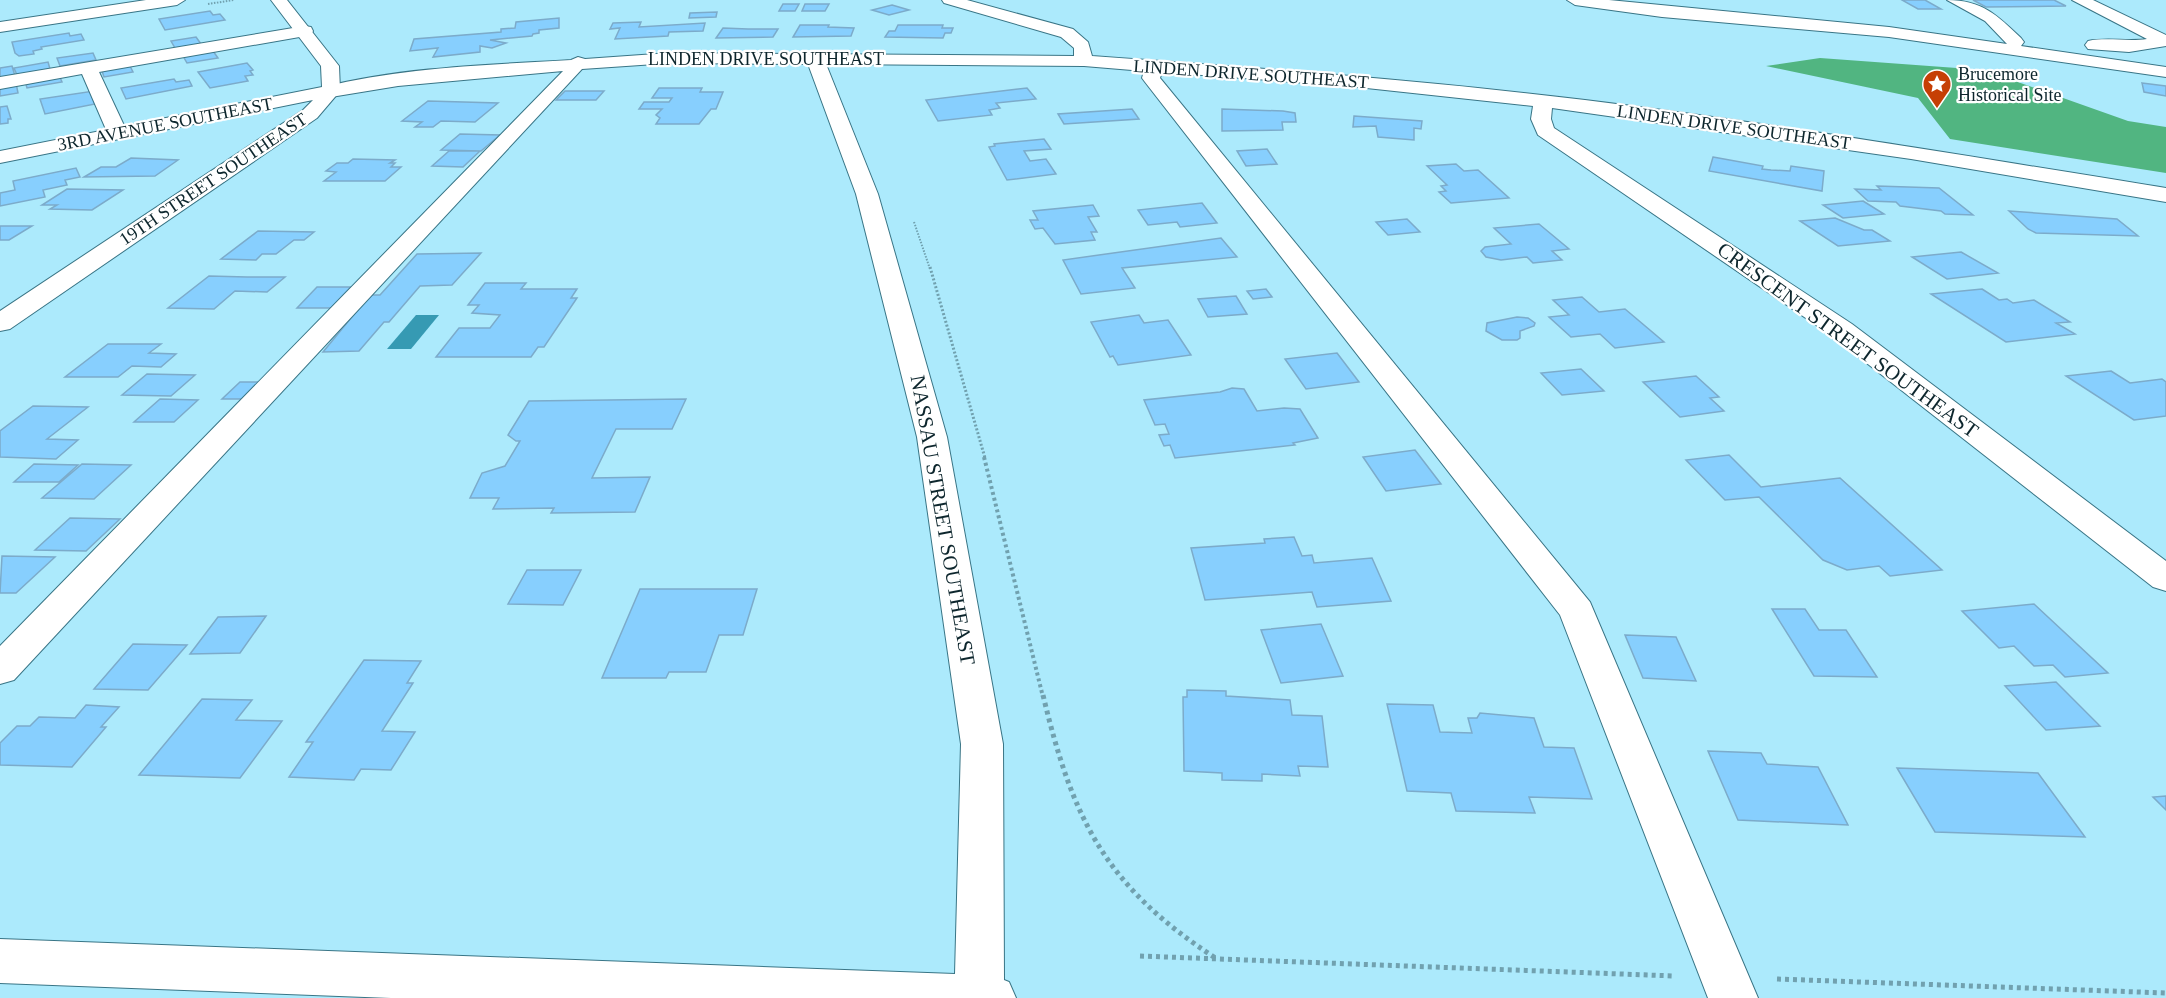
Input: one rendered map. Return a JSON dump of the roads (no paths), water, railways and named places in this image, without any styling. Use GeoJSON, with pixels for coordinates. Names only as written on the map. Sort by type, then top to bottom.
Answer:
{"type":"FeatureCollection","features":[{"type":"Feature","properties":{"kind":"street"},"geometry":{"type":"LineString","coordinates":[[0,27],[177,0]]}},
{"type":"Feature","properties":{"kind":"street"},"geometry":{"type":"LineString","coordinates":[[279,0],[330,66],[334,76],[331,91]]}},
{"type":"Feature","properties":{"kind":"street"},"geometry":{"type":"LineString","coordinates":[[950,0],[1067,33],[1083,46],[1084,62]]}},
{"type":"Feature","properties":{"kind":"street"},"geometry":{"type":"LineString","coordinates":[[1575,0],[1662,12],[1889,32],[2011,46],[2166,72]]}},
{"type":"Feature","properties":{"kind":"street"},"geometry":{"type":"LineString","coordinates":[[1955,0],[1990,18],[2011,46]]}},
{"type":"Feature","properties":{"kind":"street"},"geometry":{"type":"LineString","coordinates":[[2011,46],[2129,47],[2165,41],[2080,0]]}},
{"type":"Feature","properties":{"kind":"street"},"geometry":{"type":"LineString","coordinates":[[0,83],[305,31]]}},
{"type":"Feature","properties":{"kind":"street","name":"LINDEN DRIVE SOUTHEAST"},"geometry":{"type":"LineString","coordinates":[[331,91],[398,80],[578,62],[670,58],[1084,62],[1348,80],[1543,101],[1889,150],[2127,189],[2139,203],[2162,205]]}},
{"type":"Feature","properties":{"kind":"street","name":"NASSAU STREET SOUTHEAST"},"geometry":{"type":"LineString","coordinates":[[815,58],[867,194],[932,437],[982,744],[979,998]]}},
{"type":"Feature","properties":{"kind":"street"},"geometry":{"type":"LineString","coordinates":[[0,670],[353,304],[571,73],[578,62]]}},
{"type":"Feature","properties":{"kind":"street"},"geometry":{"type":"LineString","coordinates":[[1154,67],[1151,78],[1577,611],[1729,988]]}},
{"type":"Feature","properties":{"kind":"street"},"geometry":{"type":"LineString","coordinates":[[88,68],[118,134]]}},
{"type":"Feature","properties":{"kind":"street","name":"3RD AVENUE SOUTHEAST"},"geometry":{"type":"LineString","coordinates":[[0,157],[331,91]]}},
{"type":"Feature","properties":{"kind":"street","name":"19TH STREET SOUTHEAST"},"geometry":{"type":"LineString","coordinates":[[0,323],[310,114],[331,91]]}},
{"type":"Feature","properties":{"kind":"street","name":"CRESCENT STREET SOUTHEAST"},"geometry":{"type":"LineString","coordinates":[[1543,101],[1541,119],[1545,131],[1842,330],[2166,579]]}},
{"type":"Feature","properties":{"kind":"street"},"geometry":{"type":"LineString","coordinates":[[181,121],[271,117],[283,122],[283,129],[279,135]]}},
{"type":"Feature","properties":{"kind":"street"},"geometry":{"type":"LineString","coordinates":[[0,961],[991,998]]}},
{"type":"Feature","properties":{"kind":"water"},"geometry":{"type":"Polygon","coordinates":[[[416,315],[439,315],[411,349],[387,349],[416,315]]]}},
{"type":"Feature","properties":{"kind":"place","name":"Brucemore Historical Site"},"geometry":{"type":"Point","coordinates":[1937,110]}}]}
